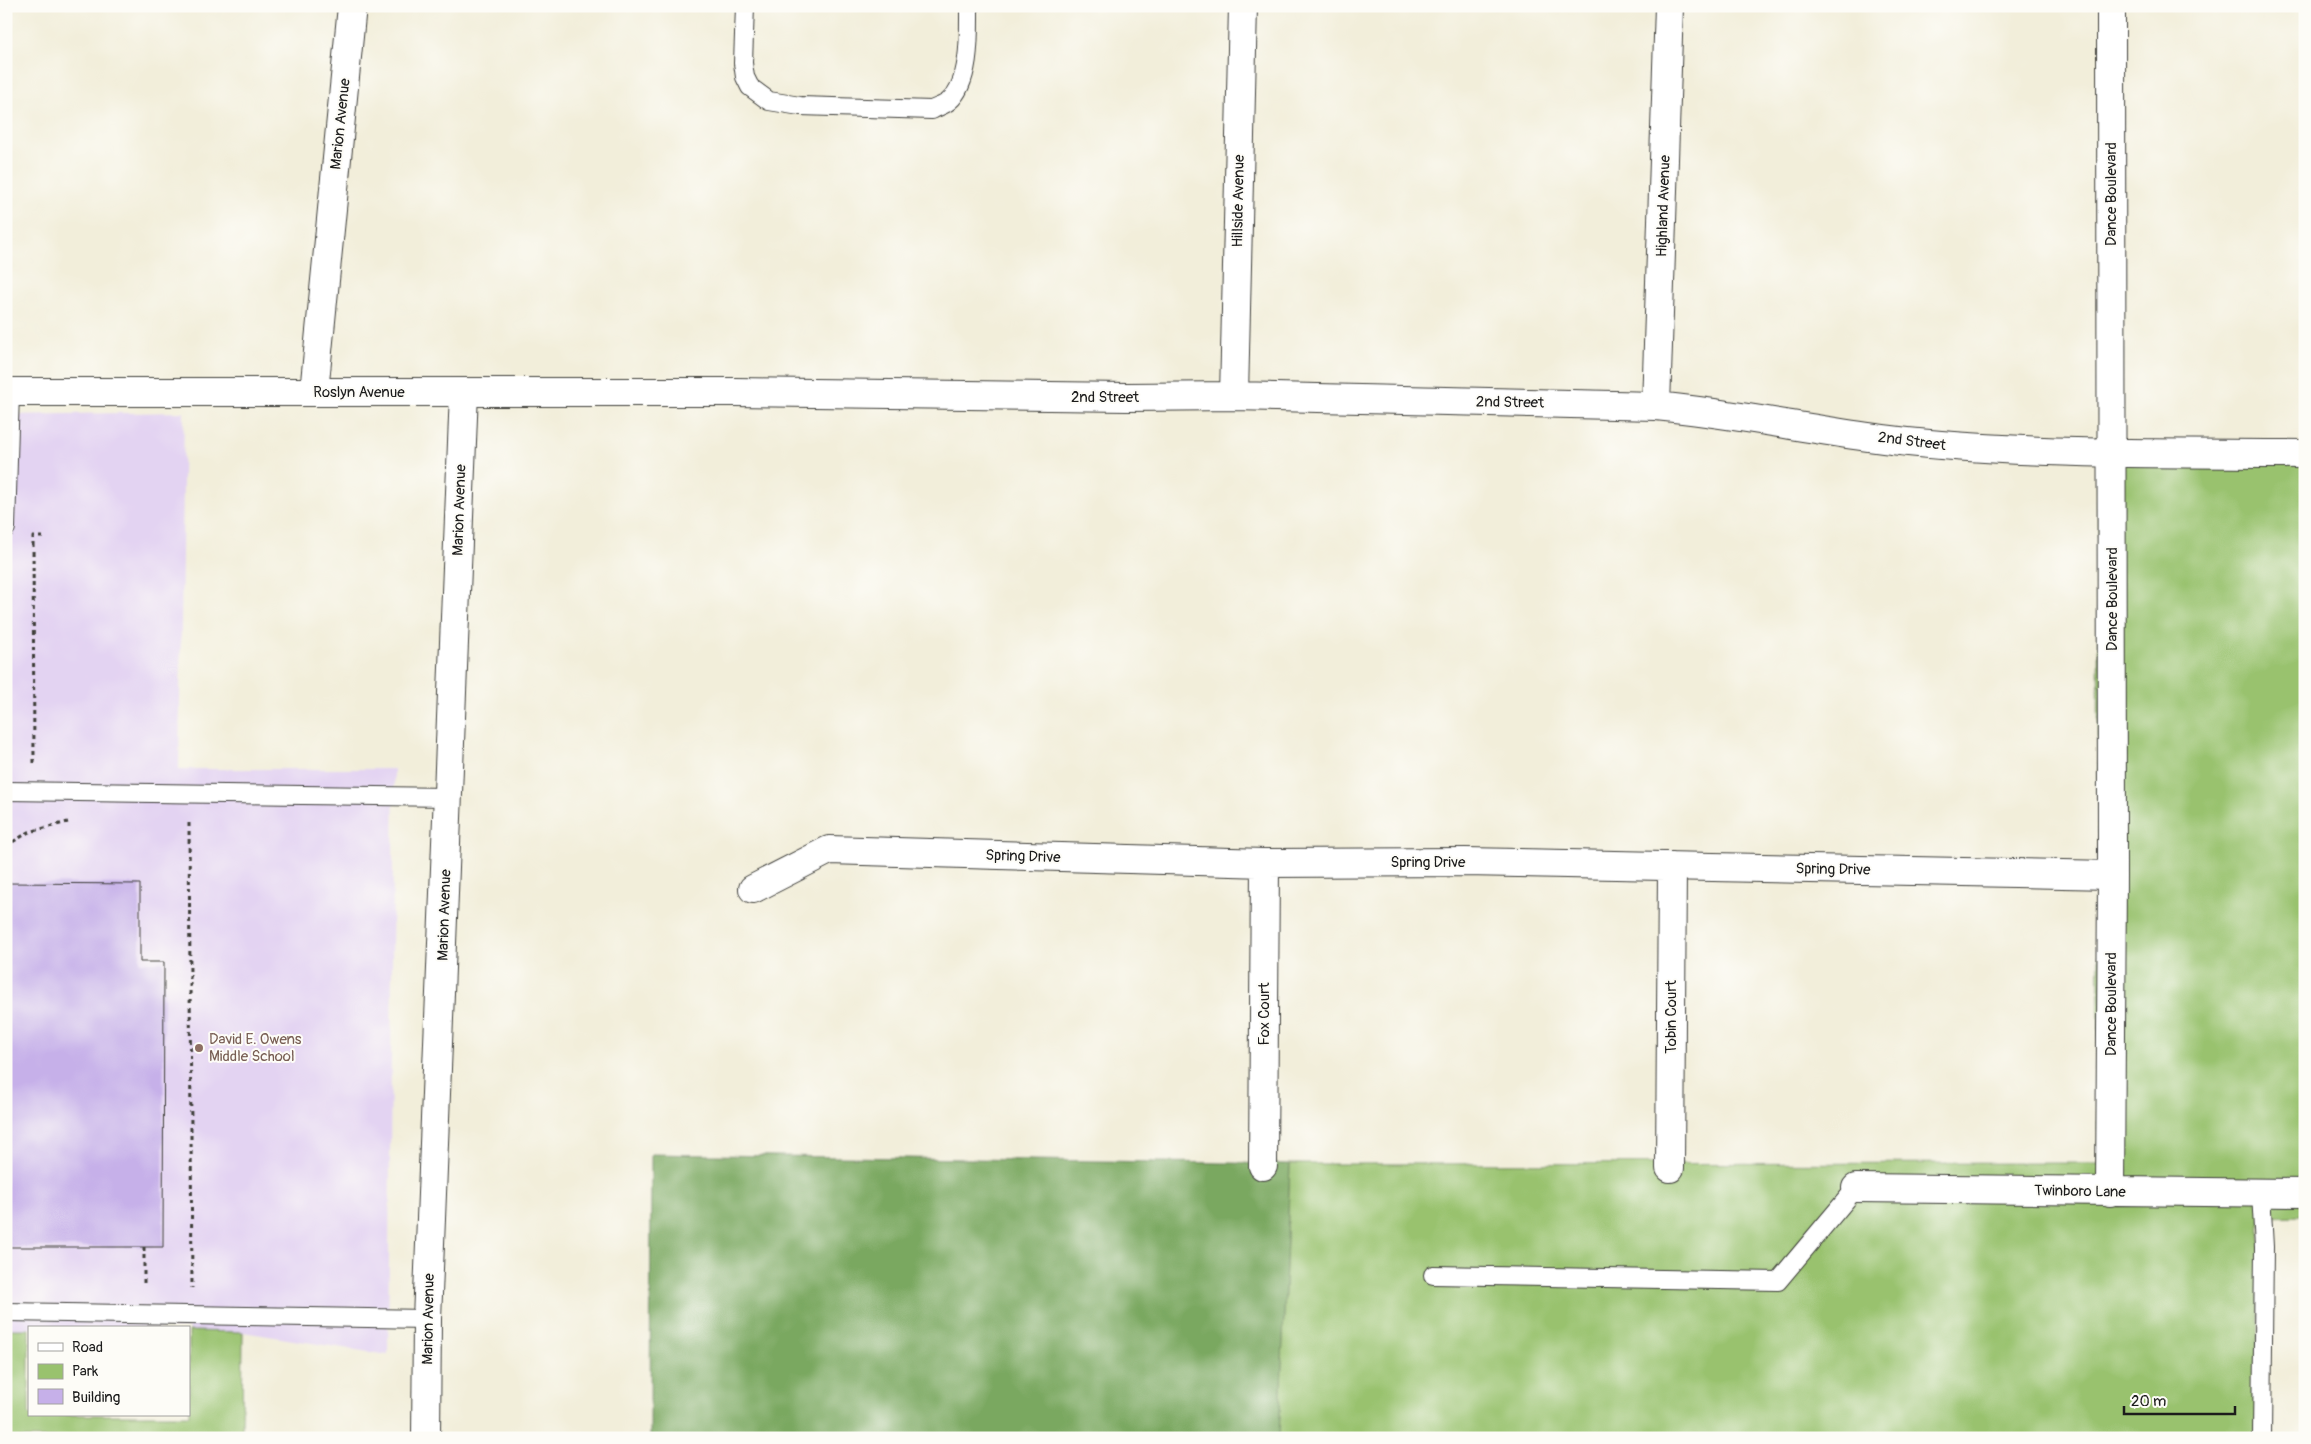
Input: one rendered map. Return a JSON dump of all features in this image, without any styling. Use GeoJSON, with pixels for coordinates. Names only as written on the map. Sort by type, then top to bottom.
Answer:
{"type":"FeatureCollection","features":[{"type":"Feature","properties":{"kind":"street","name":"Marion Avenue"},"geometry":{"type":"LineString","coordinates":[[314,392],[352,6]]}},
{"type":"Feature","properties":{"kind":"street","name":"Hillside Avenue"},"geometry":{"type":"LineString","coordinates":[[1234,396],[1243,6]]}},
{"type":"Feature","properties":{"kind":"street","name":"Highland Avenue"},"geometry":{"type":"LineString","coordinates":[[1656,406],[1669,6]]}},
{"type":"Feature","properties":{"kind":"street","name":"Dance Boulevard"},"geometry":{"type":"LineString","coordinates":[[2110,1192],[2112,874],[2111,6]]}},
{"type":"Feature","properties":{"kind":"street","name":"Roslyn Avenue"},"geometry":{"type":"LineString","coordinates":[[8,392],[712,392]]}},
{"type":"Feature","properties":{"kind":"street","name":"Marion Avenue"},"geometry":{"type":"LineString","coordinates":[[426,1438],[427,1319],[464,392]]}},
{"type":"Feature","properties":{"kind":"street","name":"2nd Street"},"geometry":{"type":"LineString","coordinates":[[712,392],[1127,397],[1234,396],[1656,406],[1712,411],[1790,426],[1940,445],[2112,453],[2305,454]]}},
{"type":"Feature","properties":{"kind":"street","name":"Spring Drive"},"geometry":{"type":"LineString","coordinates":[[753,889],[829,850],[1265,863],[1465,862],[2112,874]]}},
{"type":"Feature","properties":{"kind":"street","name":"Fox Court"},"geometry":{"type":"LineString","coordinates":[[1263,1166],[1265,863]]}},
{"type":"Feature","properties":{"kind":"street","name":"Tobin Court"},"geometry":{"type":"LineString","coordinates":[[1670,1168],[1672,866]]}},
{"type":"Feature","properties":{"kind":"street","name":"Twinboro Lane"},"geometry":{"type":"LineString","coordinates":[[1856,1188],[2305,1193]]}},
{"type":"Feature","properties":{"kind":"lane"},"geometry":{"type":"LineString","coordinates":[[745,6],[742,63],[745,77],[750,86],[769,101],[800,106],[932,110],[950,101],[961,83],[967,59],[969,6]]}},
{"type":"Feature","properties":{"kind":"lane"},"geometry":{"type":"LineString","coordinates":[[6,528],[8,392]]}},
{"type":"Feature","properties":{"kind":"lane"},"geometry":{"type":"LineString","coordinates":[[6,791],[449,797]]}},
{"type":"Feature","properties":{"kind":"lane"},"geometry":{"type":"LineString","coordinates":[[1433,1275],[1778,1281],[1856,1188]]}},
{"type":"Feature","properties":{"kind":"lane"},"geometry":{"type":"LineString","coordinates":[[2261,1193],[2264,1247],[2262,1438]]}},
{"type":"Feature","properties":{"kind":"lane"},"geometry":{"type":"LineString","coordinates":[[6,1312],[144,1316],[427,1319]]}},
{"type":"Feature","properties":{"kind":"path"},"geometry":{"type":"LineString","coordinates":[[41,765],[34,765],[32,537],[43,537]]}},
{"type":"Feature","properties":{"kind":"path"},"geometry":{"type":"LineString","coordinates":[[6,846],[29,832],[68,822],[77,822]]}},
{"type":"Feature","properties":{"kind":"path"},"geometry":{"type":"LineString","coordinates":[[181,823],[191,823],[192,1316]]}},
{"type":"Feature","properties":{"kind":"path"},"geometry":{"type":"LineString","coordinates":[[144,1247],[144,1316]]}},
{"type":"Feature","properties":{"kind":"shaded area","name":"David E. Owens Middle School"},"geometry":{"type":"Polygon","coordinates":[[[184,412],[179,769],[394,769],[388,1355],[243,1332],[242,1438],[6,1438],[6,415],[184,412]]]}},
{"type":"Feature","properties":{"kind":"green space"},"geometry":{"type":"Polygon","coordinates":[[[2098,447],[2305,450],[2305,1216],[2261,1217],[2256,1438],[1279,1438],[1290,1164],[2099,1163],[2098,447]]]}},
{"type":"Feature","properties":{"kind":"green space"},"geometry":{"type":"Polygon","coordinates":[[[651,1154],[1290,1164],[1279,1438],[650,1438],[651,1154]]]}},
{"type":"Feature","properties":{"kind":"green space"},"geometry":{"type":"Polygon","coordinates":[[[6,1329],[28,1329],[28,1416],[190,1416],[190,1331],[243,1332],[242,1438],[6,1438],[6,1329]]]}},
{"type":"Feature","properties":{"kind":"building"},"geometry":{"type":"Polygon","coordinates":[[[6,883],[140,884],[140,962],[164,962],[163,1247],[6,1247],[6,883]]]}},
{"type":"Feature","properties":{"kind":"place","name":"David E. Owens Middle School"},"geometry":{"type":"Point","coordinates":[199,1048]}}]}
